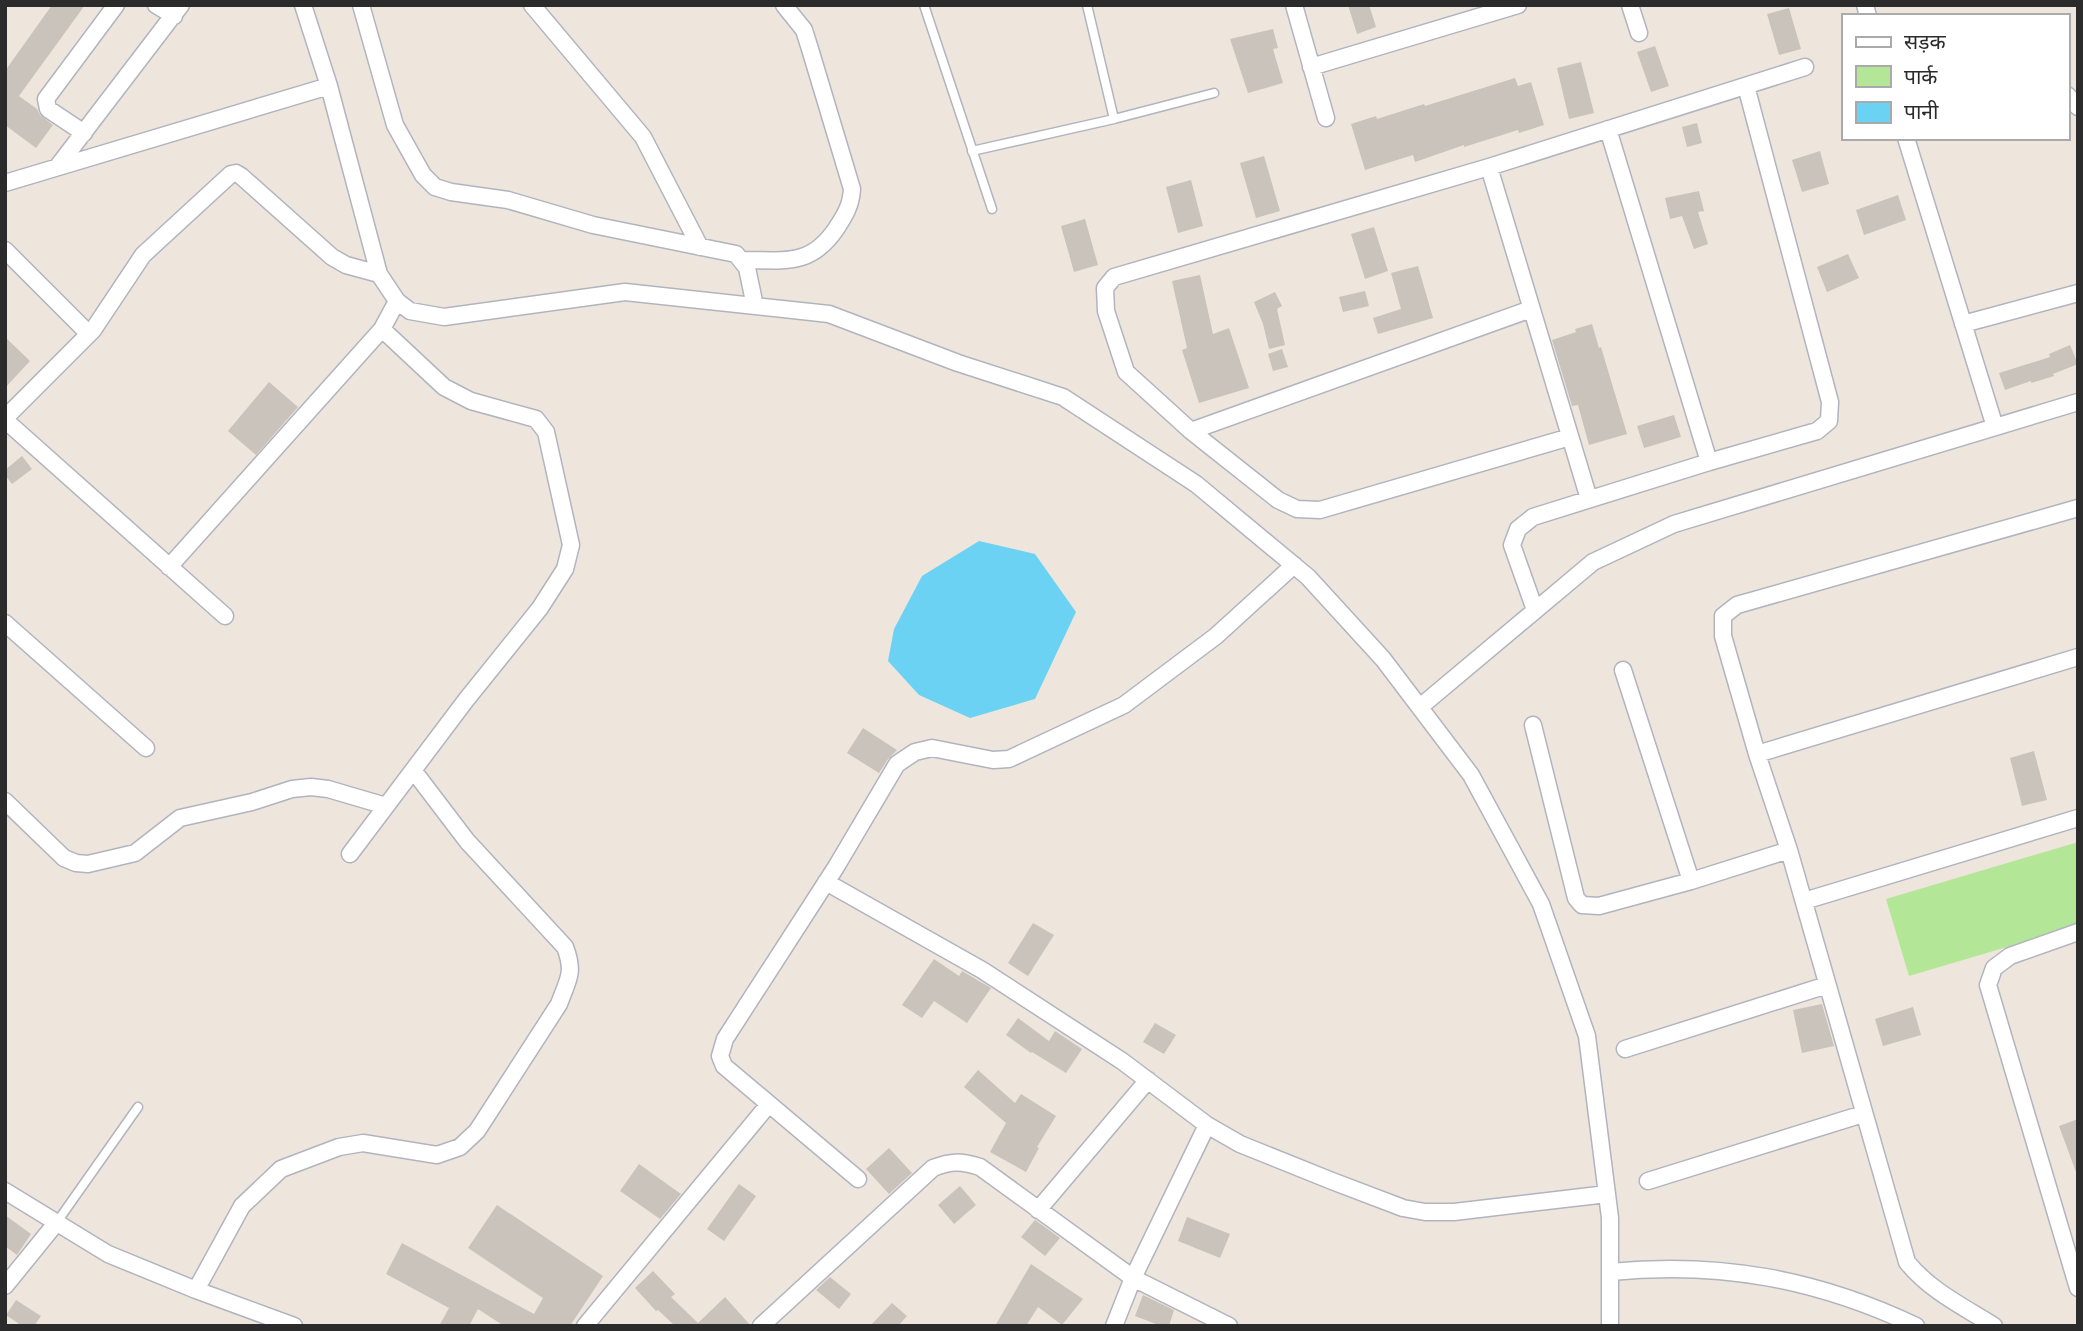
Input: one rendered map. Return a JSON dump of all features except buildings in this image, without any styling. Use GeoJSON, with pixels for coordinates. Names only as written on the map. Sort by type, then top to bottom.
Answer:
{"type":"FeatureCollection","features":[{"type":"Feature","properties":{"kind":"street"},"geometry":{"type":"LineString","coordinates":[[84,133],[48,109],[46,99],[116,5]]}},
{"type":"Feature","properties":{"kind":"street"},"geometry":{"type":"LineString","coordinates":[[58,166],[178,11],[156,5]]}},
{"type":"Feature","properties":{"kind":"street"},"geometry":{"type":"LineString","coordinates":[[303,5],[329,86],[379,274],[397,301],[410,311],[444,317],[625,292],[829,314],[958,363],[1063,397],[1196,484],[1308,577],[1383,659],[1471,775],[1541,904],[1587,1037],[1610,1218],[1610,1326]]}},
{"type":"Feature","properties":{"kind":"street"},"geometry":{"type":"LineString","coordinates":[[361,5],[395,125],[423,175],[435,187],[451,192],[508,200],[593,225],[736,254],[743,260],[755,306]]}},
{"type":"Feature","properties":{"kind":"street"},"geometry":{"type":"LineString","coordinates":[[532,5],[643,138],[700,247]]}},
{"type":"Feature","properties":{"kind":"street"},"geometry":{"type":"LineString","coordinates":[[743,260],[796,260],[807,257],[821,249],[850,207],[852,189],[810,48],[804,30],[784,5]]}},
{"type":"Feature","properties":{"kind":"street"},"geometry":{"type":"LineString","coordinates":[[1294,5],[1325,118]]}},
{"type":"Feature","properties":{"kind":"street"},"geometry":{"type":"LineString","coordinates":[[1311,67],[1518,5]]}},
{"type":"Feature","properties":{"kind":"street"},"geometry":{"type":"LineString","coordinates":[[1630,5],[1639,33]]}},
{"type":"Feature","properties":{"kind":"street"},"geometry":{"type":"LineString","coordinates":[[1570,437],[1320,510],[1297,509],[1278,500],[1191,430],[1126,372],[1106,311],[1105,288],[1114,277],[1489,167],[1805,67]]}},
{"type":"Feature","properties":{"kind":"street"},"geometry":{"type":"LineString","coordinates":[[5,183],[329,86]]}},
{"type":"Feature","properties":{"kind":"street"},"geometry":{"type":"LineString","coordinates":[[1535,610],[1512,545],[1518,529],[1533,517],[1817,431],[1829,421],[1830,402],[1746,86]]}},
{"type":"Feature","properties":{"kind":"street"},"geometry":{"type":"LineString","coordinates":[[1608,129],[1709,462]]}},
{"type":"Feature","properties":{"kind":"street"},"geometry":{"type":"LineString","coordinates":[[1907,140],[1995,426]]}},
{"type":"Feature","properties":{"kind":"street"},"geometry":{"type":"LineString","coordinates":[[1489,167],[1588,499]]}},
{"type":"Feature","properties":{"kind":"street"},"geometry":{"type":"LineString","coordinates":[[225,616],[5,419],[89,334],[144,255],[231,174],[236,173],[332,257],[346,265],[379,274]]}},
{"type":"Feature","properties":{"kind":"street"},"geometry":{"type":"LineString","coordinates":[[5,250],[89,334]]}},
{"type":"Feature","properties":{"kind":"street"},"geometry":{"type":"LineString","coordinates":[[1963,324],[2078,293]]}},
{"type":"Feature","properties":{"kind":"street"},"geometry":{"type":"LineString","coordinates":[[169,567],[382,328],[397,301]]}},
{"type":"Feature","properties":{"kind":"street"},"geometry":{"type":"LineString","coordinates":[[1191,430],[1531,309]]}},
{"type":"Feature","properties":{"kind":"street"},"geometry":{"type":"LineString","coordinates":[[350,854],[466,700],[540,608],[565,569],[570,545],[547,432],[536,419],[471,401],[444,387],[382,328]]}},
{"type":"Feature","properties":{"kind":"street"},"geometry":{"type":"LineString","coordinates":[[1420,707],[1593,562],[1674,524],[2078,402]]}},
{"type":"Feature","properties":{"kind":"street"},"geometry":{"type":"LineString","coordinates":[[1994,1326],[1936,1289],[1917,1275],[1907,1262],[1804,901],[1723,636],[1723,616],[1737,605],[2078,508]]}},
{"type":"Feature","properties":{"kind":"street"},"geometry":{"type":"LineString","coordinates":[[858,1179],[724,1066],[720,1056],[725,1039],[826,882],[897,764],[915,752],[932,748],[993,760],[1009,759],[1124,705],[1216,636],[1294,565]]}},
{"type":"Feature","properties":{"kind":"street"},"geometry":{"type":"LineString","coordinates":[[5,623],[146,748]]}},
{"type":"Feature","properties":{"kind":"street"},"geometry":{"type":"LineString","coordinates":[[1757,754],[2078,657]]}},
{"type":"Feature","properties":{"kind":"street"},"geometry":{"type":"LineString","coordinates":[[1623,670],[1691,881]]}},
{"type":"Feature","properties":{"kind":"street"},"geometry":{"type":"LineString","coordinates":[[1533,725],[1576,898],[1582,905],[1599,906],[1789,850]]}},
{"type":"Feature","properties":{"kind":"street"},"geometry":{"type":"LineString","coordinates":[[196,1290],[242,1206],[281,1169],[339,1147],[363,1143],[437,1156],[460,1147],[477,1131],[559,1003],[568,981],[571,964],[565,947],[467,841],[413,770]]}},
{"type":"Feature","properties":{"kind":"street"},"geometry":{"type":"LineString","coordinates":[[5,801],[64,858],[88,864],[135,853],[180,818],[252,802],[292,789],[328,789],[386,806]]}},
{"type":"Feature","properties":{"kind":"street"},"geometry":{"type":"LineString","coordinates":[[1804,901],[2078,818]]}},
{"type":"Feature","properties":{"kind":"street"},"geometry":{"type":"LineString","coordinates":[[826,882],[982,970],[1122,1061],[1207,1125],[1240,1144],[1332,1181],[1403,1208],[1425,1212],[1454,1212],[1607,1194]]}},
{"type":"Feature","properties":{"kind":"street"},"geometry":{"type":"LineString","coordinates":[[2078,932],[2010,956],[1994,968],[1988,985],[2078,1288]]}},
{"type":"Feature","properties":{"kind":"street"},"geometry":{"type":"LineString","coordinates":[[1625,1049],[1827,985]]}},
{"type":"Feature","properties":{"kind":"street"},"geometry":{"type":"LineString","coordinates":[[1038,1210],[1148,1080]]}},
{"type":"Feature","properties":{"kind":"street"},"geometry":{"type":"LineString","coordinates":[[585,1326],[769,1104]]}},
{"type":"Feature","properties":{"kind":"street"},"geometry":{"type":"LineString","coordinates":[[1648,1181],[1863,1114]]}},
{"type":"Feature","properties":{"kind":"street"},"geometry":{"type":"LineString","coordinates":[[1114,1326],[1133,1278],[1207,1125]]}},
{"type":"Feature","properties":{"kind":"street"},"geometry":{"type":"LineString","coordinates":[[761,1326],[933,1168],[961,1161],[980,1167],[1133,1278],[1229,1326]]}},
{"type":"Feature","properties":{"kind":"street"},"geometry":{"type":"LineString","coordinates":[[5,1191],[108,1254],[294,1326]]}},
{"type":"Feature","properties":{"kind":"street"},"geometry":{"type":"LineString","coordinates":[[5,1286],[57,1222]]}},
{"type":"Feature","properties":{"kind":"street"},"geometry":{"type":"LineString","coordinates":[[1610,1272],[1656,1268],[1713,1270],[1802,1283],[1870,1304],[1916,1326]]}},
{"type":"Feature","properties":{"kind":"lane"},"geometry":{"type":"LineString","coordinates":[[923,5],[992,209]]}},
{"type":"Feature","properties":{"kind":"lane"},"geometry":{"type":"LineString","coordinates":[[1087,5],[1114,119]]}},
{"type":"Feature","properties":{"kind":"lane"},"geometry":{"type":"LineString","coordinates":[[972,151],[1214,93]]}},
{"type":"Feature","properties":{"kind":"lane"},"geometry":{"type":"LineString","coordinates":[[57,1222],[138,1108]]}},
{"type":"Feature","properties":{"kind":"green space"},"geometry":{"type":"Polygon","coordinates":[[[2078,842],[2078,926],[1909,976],[1886,899],[2078,842]]]}},
{"type":"Feature","properties":{"kind":"water"},"geometry":{"type":"Polygon","coordinates":[[[979,541],[1035,554],[1076,612],[1035,699],[970,718],[919,695],[888,661],[894,629],[922,576],[979,541]]]}}]}
